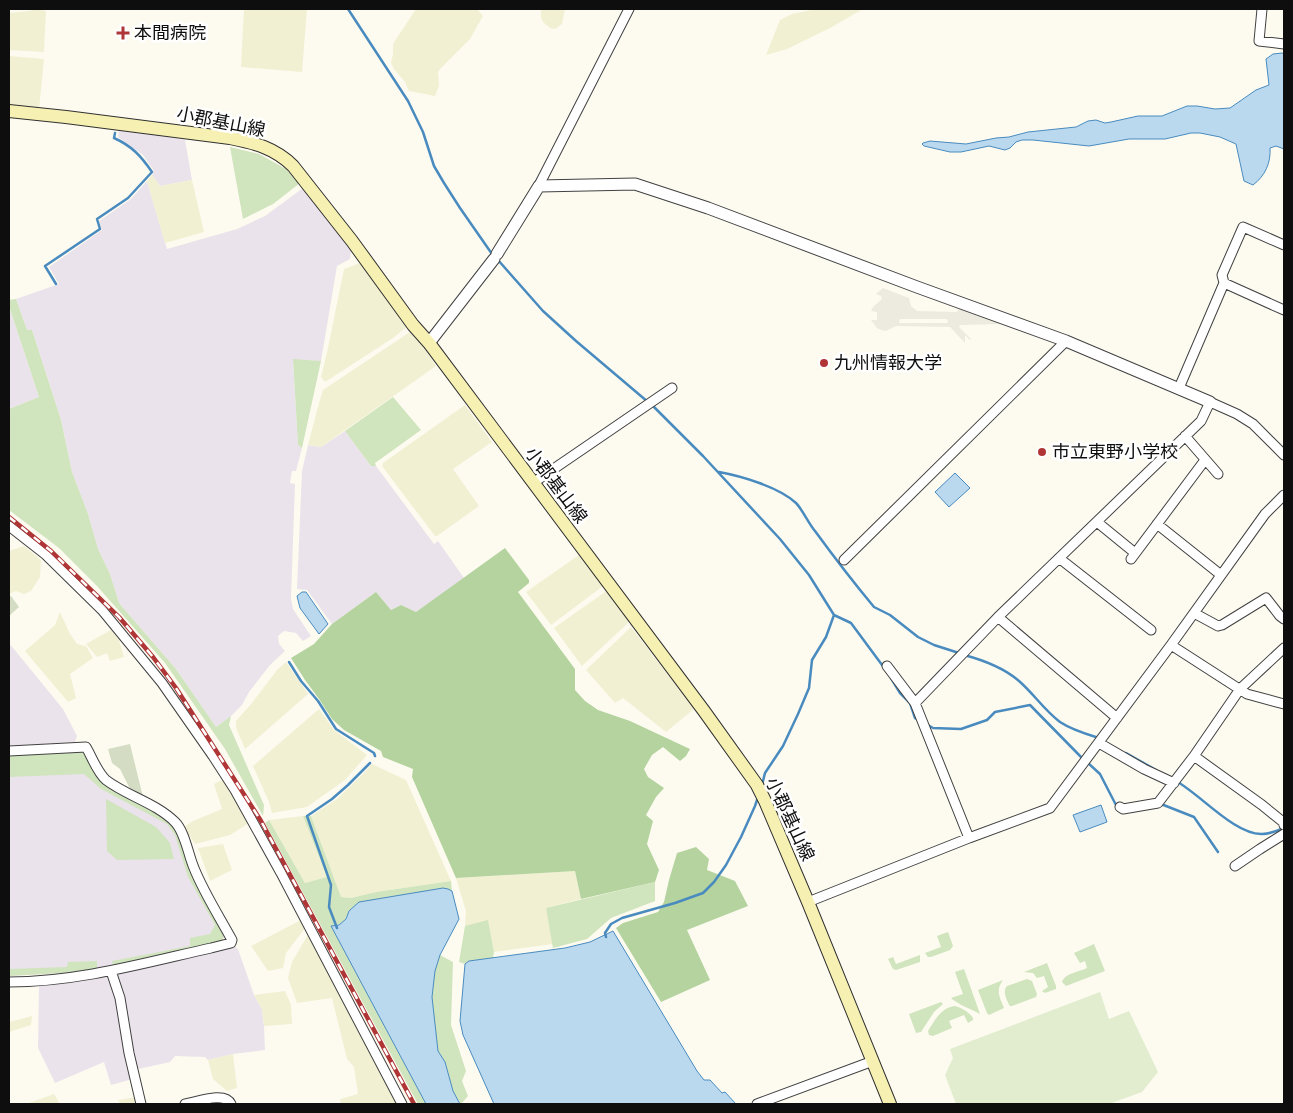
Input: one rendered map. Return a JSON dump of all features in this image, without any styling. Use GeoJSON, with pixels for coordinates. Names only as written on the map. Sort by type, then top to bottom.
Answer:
{"type":"FeatureCollection","features":[{"type":"Feature","properties":{"kind":"main road","name":"小郡基山線"},"geometry":{"type":"LineString","coordinates":[[9,112],[66,117],[230,138],[256,143],[270,149],[294,166],[704,711],[760,791],[808,902],[890,1104]]}},
{"type":"Feature","properties":{"kind":"street"},"geometry":{"type":"LineString","coordinates":[[530,201],[630,9]]}},
{"type":"Feature","properties":{"kind":"street"},"geometry":{"type":"LineString","coordinates":[[1262,9],[1259,41],[1284,44]]}},
{"type":"Feature","properties":{"kind":"street"},"geometry":{"type":"LineString","coordinates":[[429,343],[495,257],[540,186],[635,184],[708,208],[1066,341],[1179,388],[1237,414],[1253,424],[1284,454]]}},
{"type":"Feature","properties":{"kind":"street"},"geometry":{"type":"LineString","coordinates":[[1179,388],[1224,282],[1222,275],[1242,228],[1284,245]]}},
{"type":"Feature","properties":{"kind":"street"},"geometry":{"type":"LineString","coordinates":[[1224,282],[1284,310]]}},
{"type":"Feature","properties":{"kind":"street"},"geometry":{"type":"LineString","coordinates":[[844,560],[1066,341]]}},
{"type":"Feature","properties":{"kind":"street"},"geometry":{"type":"LineString","coordinates":[[533,483],[672,388]]}},
{"type":"Feature","properties":{"kind":"street"},"geometry":{"type":"LineString","coordinates":[[915,703],[998,617],[1201,421],[1210,402]]}},
{"type":"Feature","properties":{"kind":"street"},"geometry":{"type":"LineString","coordinates":[[1185,436],[1218,474]]}},
{"type":"Feature","properties":{"kind":"street"},"geometry":{"type":"LineString","coordinates":[[1097,522],[1133,556],[1205,460]]}},
{"type":"Feature","properties":{"kind":"street"},"geometry":{"type":"LineString","coordinates":[[808,902],[1050,808],[1265,514],[1284,495]]}},
{"type":"Feature","properties":{"kind":"street"},"geometry":{"type":"LineString","coordinates":[[1157,524],[1221,575]]}},
{"type":"Feature","properties":{"kind":"street"},"geometry":{"type":"LineString","coordinates":[[9,526],[46,555],[102,610],[162,683],[207,748],[235,790],[281,872],[402,1104]]}},
{"type":"Feature","properties":{"kind":"street"},"geometry":{"type":"LineString","coordinates":[[1059,558],[1151,630]]}},
{"type":"Feature","properties":{"kind":"street"},"geometry":{"type":"LineString","coordinates":[[1194,613],[1218,626],[1266,598],[1284,619]]}},
{"type":"Feature","properties":{"kind":"street"},"geometry":{"type":"LineString","coordinates":[[998,617],[1117,718]]}},
{"type":"Feature","properties":{"kind":"street"},"geometry":{"type":"LineString","coordinates":[[1171,645],[1240,690],[1284,704]]}},
{"type":"Feature","properties":{"kind":"street"},"geometry":{"type":"LineString","coordinates":[[1120,807],[1123,809],[1158,803],[1194,756],[1240,690],[1284,648]]}},
{"type":"Feature","properties":{"kind":"street"},"geometry":{"type":"LineString","coordinates":[[887,666],[915,703],[969,838]]}},
{"type":"Feature","properties":{"kind":"street"},"geometry":{"type":"LineString","coordinates":[[1099,742],[1144,769],[1174,783]]}},
{"type":"Feature","properties":{"kind":"street"},"geometry":{"type":"LineString","coordinates":[[9,751],[86,747],[105,779],[160,811],[175,822],[182,830],[194,869],[232,940],[231,943],[111,971],[68,979],[9,982]]}},
{"type":"Feature","properties":{"kind":"street"},"geometry":{"type":"LineString","coordinates":[[1194,756],[1262,805],[1283,822],[1284,825]]}},
{"type":"Feature","properties":{"kind":"street"},"geometry":{"type":"LineString","coordinates":[[1235,866],[1284,834]]}},
{"type":"Feature","properties":{"kind":"street"},"geometry":{"type":"LineString","coordinates":[[111,971],[120,998],[129,1053],[141,1104]]}},
{"type":"Feature","properties":{"kind":"street"},"geometry":{"type":"LineString","coordinates":[[757,1104],[873,1061]]}},
{"type":"Feature","properties":{"kind":"street"},"geometry":{"type":"LineString","coordinates":[[185,1104],[217,1097],[230,1100],[231,1104]]}},
{"type":"Feature","properties":{"kind":"shaded area"},"geometry":{"type":"Polygon","coordinates":[[[119,128],[185,140],[192,180],[160,186],[152,175],[154,171],[143,155],[118,137],[119,128]]]}},
{"type":"Feature","properties":{"kind":"shaded area"},"geometry":{"type":"Polygon","coordinates":[[[147,181],[167,249],[237,229],[265,216],[303,188],[351,251],[350,259],[337,266],[321,361],[293,360],[298,445],[302,448],[296,471],[292,471],[290,483],[295,484],[291,599],[293,609],[311,636],[303,641],[296,633],[284,631],[278,636],[279,644],[285,651],[270,665],[249,692],[242,705],[216,727],[176,669],[119,603],[110,574],[98,549],[88,514],[72,472],[61,420],[32,330],[27,330],[16,299],[59,284],[49,267],[102,230],[99,221],[131,199],[147,181]]]}},
{"type":"Feature","properties":{"kind":"shaded area"},"geometry":{"type":"Polygon","coordinates":[[[883,288],[909,298],[911,306],[917,311],[957,312],[959,308],[1003,324],[960,325],[959,327],[971,339],[965,335],[965,343],[950,327],[896,326],[886,331],[881,330],[871,320],[877,320],[877,312],[871,311],[882,299],[881,296],[876,294],[883,288]],[[900,319],[899,322],[947,323],[947,319],[900,319]]]}},
{"type":"Feature","properties":{"kind":"shaded area"},"geometry":{"type":"Polygon","coordinates":[[[9,306],[39,397],[9,409],[9,306]]]}},
{"type":"Feature","properties":{"kind":"shaded area"},"geometry":{"type":"Polygon","coordinates":[[[345,431],[371,466],[376,466],[434,544],[438,541],[464,578],[416,612],[401,605],[391,610],[376,592],[332,624],[307,590],[297,589],[302,471],[308,445],[321,447],[345,431]]]}},
{"type":"Feature","properties":{"kind":"shaded area"},"geometry":{"type":"Polygon","coordinates":[[[9,643],[63,709],[77,736],[75,742],[9,746],[9,643]]]}},
{"type":"Feature","properties":{"kind":"shaded area"},"geometry":{"type":"Polygon","coordinates":[[[81,752],[103,782],[170,821],[191,870],[224,936],[222,941],[78,972],[9,976],[9,756],[81,752]]]}},
{"type":"Feature","properties":{"kind":"shaded area"},"geometry":{"type":"Polygon","coordinates":[[[234,946],[238,949],[254,995],[262,1009],[265,1050],[233,1054],[208,1060],[205,1057],[175,1056],[170,1062],[134,1070],[116,974],[234,946]]]}},
{"type":"Feature","properties":{"kind":"shaded area"},"geometry":{"type":"Polygon","coordinates":[[[110,976],[119,1000],[133,1079],[111,1085],[104,1062],[55,1083],[38,1048],[39,986],[110,976]]]}},
{"type":"Feature","properties":{"kind":"green space"},"geometry":{"type":"Polygon","coordinates":[[[35,9],[46,11],[44,52],[9,50],[9,13],[35,9]]]}},
{"type":"Feature","properties":{"kind":"green space"},"geometry":{"type":"Polygon","coordinates":[[[244,9],[307,9],[302,72],[241,67],[244,9]]]}},
{"type":"Feature","properties":{"kind":"green space"},"geometry":{"type":"Polygon","coordinates":[[[416,9],[477,9],[483,16],[470,39],[438,72],[439,86],[435,96],[409,91],[405,82],[391,63],[393,44],[416,9]]]}},
{"type":"Feature","properties":{"kind":"green space"},"geometry":{"type":"Polygon","coordinates":[[[541,9],[565,9],[562,24],[555,29],[550,28],[541,18],[541,9]]]}},
{"type":"Feature","properties":{"kind":"green space"},"geometry":{"type":"Polygon","coordinates":[[[816,9],[863,9],[787,49],[766,55],[780,20],[792,14],[816,9]]]}},
{"type":"Feature","properties":{"kind":"green space"},"geometry":{"type":"Polygon","coordinates":[[[9,56],[44,59],[39,110],[9,106],[9,56]]]}},
{"type":"Feature","properties":{"kind":"green space"},"geometry":{"type":"Polygon","coordinates":[[[230,147],[259,154],[286,169],[300,183],[273,204],[243,219],[230,147]]]}},
{"type":"Feature","properties":{"kind":"green space"},"geometry":{"type":"Polygon","coordinates":[[[152,175],[160,186],[192,180],[204,232],[165,243],[147,181],[152,175]]]}},
{"type":"Feature","properties":{"kind":"green space"},"geometry":{"type":"Polygon","coordinates":[[[360,263],[407,327],[325,382],[321,377],[344,269],[360,263]]]}},
{"type":"Feature","properties":{"kind":"green space"},"geometry":{"type":"Polygon","coordinates":[[[16,299],[27,330],[32,330],[61,420],[72,472],[88,514],[98,549],[110,574],[119,603],[176,669],[216,727],[231,716],[229,725],[264,805],[263,816],[225,749],[165,663],[97,586],[59,548],[9,510],[9,409],[39,397],[9,306],[9,300],[16,299]]]}},
{"type":"Feature","properties":{"kind":"green space"},"geometry":{"type":"Polygon","coordinates":[[[410,332],[422,345],[436,366],[321,447],[308,445],[323,390],[410,332]]]}},
{"type":"Feature","properties":{"kind":"green space"},"geometry":{"type":"Polygon","coordinates":[[[293,359],[321,361],[302,448],[298,445],[293,359]]]}},
{"type":"Feature","properties":{"kind":"green space"},"geometry":{"type":"Polygon","coordinates":[[[393,397],[421,430],[375,463],[376,466],[371,466],[345,431],[393,397]]]}},
{"type":"Feature","properties":{"kind":"green space"},"geometry":{"type":"Polygon","coordinates":[[[465,405],[492,442],[453,469],[479,506],[435,536],[382,466],[383,463],[465,405]]]}},
{"type":"Feature","properties":{"kind":"green space"},"geometry":{"type":"Polygon","coordinates":[[[24,546],[41,560],[40,577],[31,591],[24,594],[16,591],[9,594],[9,551],[24,546]]]}},
{"type":"Feature","properties":{"kind":"green space"},"geometry":{"type":"Polygon","coordinates":[[[505,548],[529,580],[529,583],[518,592],[575,669],[575,690],[585,701],[598,710],[630,721],[690,749],[680,761],[663,747],[652,755],[644,769],[648,777],[664,788],[656,797],[646,815],[653,821],[647,844],[659,870],[655,882],[581,899],[575,871],[456,878],[412,777],[413,769],[383,757],[381,751],[344,730],[332,719],[291,658],[314,644],[332,624],[376,592],[391,610],[401,605],[416,612],[505,548]]]}},
{"type":"Feature","properties":{"kind":"green space"},"geometry":{"type":"Polygon","coordinates":[[[579,555],[603,586],[551,625],[526,592],[579,555]]]}},
{"type":"Feature","properties":{"kind":"green space"},"geometry":{"type":"Polygon","coordinates":[[[607,592],[629,622],[582,666],[554,628],[607,592]]]}},
{"type":"Feature","properties":{"kind":"green space"},"geometry":{"type":"Polygon","coordinates":[[[11,596],[19,607],[9,616],[9,597],[11,596]]]}},
{"type":"Feature","properties":{"kind":"green space"},"geometry":{"type":"Polygon","coordinates":[[[60,612],[77,644],[86,646],[93,658],[70,674],[76,698],[68,702],[25,651],[55,625],[60,612]]]}},
{"type":"Feature","properties":{"kind":"green space"},"geometry":{"type":"Polygon","coordinates":[[[631,627],[694,709],[666,732],[623,698],[615,703],[586,670],[631,627]]]}},
{"type":"Feature","properties":{"kind":"green space"},"geometry":{"type":"Polygon","coordinates":[[[111,630],[119,640],[124,657],[110,661],[107,653],[97,657],[86,644],[111,630]]]}},
{"type":"Feature","properties":{"kind":"green space"},"geometry":{"type":"Polygon","coordinates":[[[286,662],[308,694],[245,749],[236,728],[236,721],[277,670],[286,662]]]}},
{"type":"Feature","properties":{"kind":"green space"},"geometry":{"type":"Polygon","coordinates":[[[319,709],[334,730],[367,755],[345,780],[307,807],[272,813],[253,766],[319,709]]]}},
{"type":"Feature","properties":{"kind":"green space"},"geometry":{"type":"Polygon","coordinates":[[[130,744],[143,797],[130,789],[120,769],[112,763],[108,749],[130,744]]]}},
{"type":"Feature","properties":{"kind":"green space"},"geometry":{"type":"Polygon","coordinates":[[[81,752],[87,755],[103,782],[170,821],[180,837],[191,870],[224,936],[222,941],[113,965],[112,961],[190,946],[190,938],[210,934],[215,925],[188,877],[175,835],[167,824],[101,789],[84,774],[9,777],[9,756],[81,752]]]}},
{"type":"Feature","properties":{"kind":"green space"},"geometry":{"type":"Polygon","coordinates":[[[372,764],[406,780],[451,881],[376,892],[351,898],[341,897],[311,816],[337,799],[372,764]]]}},
{"type":"Feature","properties":{"kind":"green space"},"geometry":{"type":"Polygon","coordinates":[[[224,779],[249,823],[230,835],[195,844],[184,827],[193,821],[222,809],[214,784],[224,779]]]}},
{"type":"Feature","properties":{"kind":"green space"},"geometry":{"type":"Polygon","coordinates":[[[106,799],[156,827],[170,843],[174,859],[117,860],[107,851],[106,799]]]}},
{"type":"Feature","properties":{"kind":"green space"},"geometry":{"type":"Polygon","coordinates":[[[303,816],[327,877],[305,883],[269,820],[303,816]]]}},
{"type":"Feature","properties":{"kind":"green space"},"geometry":{"type":"Polygon","coordinates":[[[303,816],[311,816],[341,897],[351,898],[376,892],[451,881],[452,891],[448,889],[349,910],[343,922],[331,926],[426,1104],[418,1104],[265,823],[269,820],[305,883],[327,877],[303,816]]]}},
{"type":"Feature","properties":{"kind":"green space"},"geometry":{"type":"Polygon","coordinates":[[[223,844],[232,870],[210,881],[198,848],[223,844]]]}},
{"type":"Feature","properties":{"kind":"green space"},"geometry":{"type":"Polygon","coordinates":[[[696,847],[709,859],[707,870],[735,881],[748,906],[687,930],[710,980],[661,1002],[616,928],[623,923],[658,912],[664,902],[677,853],[696,847]]]}},
{"type":"Feature","properties":{"kind":"green space"},"geometry":{"type":"Polygon","coordinates":[[[575,871],[581,899],[546,908],[553,944],[494,952],[488,921],[465,926],[466,911],[456,878],[575,871]]]}},
{"type":"Feature","properties":{"kind":"green space"},"geometry":{"type":"Polygon","coordinates":[[[655,882],[655,901],[611,918],[587,939],[553,948],[546,908],[655,882]]]}},
{"type":"Feature","properties":{"kind":"green space"},"geometry":{"type":"Polygon","coordinates":[[[301,920],[306,927],[286,953],[283,968],[268,971],[251,946],[301,920]]]}},
{"type":"Feature","properties":{"kind":"green space"},"geometry":{"type":"Polygon","coordinates":[[[488,920],[494,952],[493,958],[469,961],[465,964],[459,962],[465,926],[488,920]]]}},
{"type":"Feature","properties":{"kind":"green space"},"geometry":{"type":"Polygon","coordinates":[[[948,932],[953,946],[950,950],[928,957],[925,953],[941,947],[937,936],[948,932]]]}},
{"type":"Feature","properties":{"kind":"green space"},"geometry":{"type":"Polygon","coordinates":[[[309,933],[396,1104],[341,1104],[340,1099],[358,1094],[354,1067],[347,1059],[332,998],[297,1003],[288,978],[292,962],[309,933]]]}},
{"type":"Feature","properties":{"kind":"green space"},"geometry":{"type":"Polygon","coordinates":[[[1094,944],[1105,971],[1066,986],[1062,982],[1066,977],[1087,968],[1085,961],[1080,963],[1074,953],[1094,944]]]}},
{"type":"Feature","properties":{"kind":"green space"},"geometry":{"type":"Polygon","coordinates":[[[440,955],[453,962],[451,1025],[466,1071],[462,1081],[468,1096],[461,1104],[453,1091],[445,1062],[438,1051],[432,997],[435,971],[440,955]]]}},
{"type":"Feature","properties":{"kind":"green space"},"geometry":{"type":"Polygon","coordinates":[[[920,955],[920,962],[896,970],[893,969],[888,959],[893,957],[896,964],[920,955]]]}},
{"type":"Feature","properties":{"kind":"green space"},"geometry":{"type":"Polygon","coordinates":[[[97,961],[97,968],[78,972],[9,976],[9,969],[67,967],[68,962],[97,961]]]}},
{"type":"Feature","properties":{"kind":"green space"},"geometry":{"type":"Polygon","coordinates":[[[1047,963],[1056,989],[1045,993],[1042,991],[1048,987],[1044,976],[1037,978],[1033,973],[1024,972],[1047,963]]]}},
{"type":"Feature","properties":{"kind":"green space"},"geometry":{"type":"Polygon","coordinates":[[[964,969],[980,1014],[951,998],[963,994],[955,972],[964,969]]]}},
{"type":"Feature","properties":{"kind":"green space"},"geometry":{"type":"Polygon","coordinates":[[[1027,979],[1032,981],[1037,994],[1036,997],[1010,1006],[1005,991],[1007,986],[1027,979]]]}},
{"type":"Feature","properties":{"kind":"green space"},"geometry":{"type":"Polygon","coordinates":[[[1003,980],[999,991],[1004,1008],[989,1015],[978,990],[1003,980]]]}},
{"type":"Feature","properties":{"kind":"green space"},"geometry":{"type":"Polygon","coordinates":[[[285,991],[291,1005],[292,1024],[264,1026],[262,1009],[254,995],[285,991]]]}},
{"type":"Feature","properties":{"kind":"green space"},"geometry":{"type":"Polygon","coordinates":[[[1100,992],[1109,1019],[1129,1011],[1158,1072],[1142,1092],[1109,1104],[956,1104],[945,1075],[953,1058],[950,1049],[1100,992]]]}},
{"type":"Feature","properties":{"kind":"green space"},"geometry":{"type":"Polygon","coordinates":[[[941,1002],[943,1004],[934,1012],[921,1032],[916,1033],[909,1014],[941,1002]]]}},
{"type":"Feature","properties":{"kind":"green space"},"geometry":{"type":"Polygon","coordinates":[[[954,1006],[967,1012],[973,1020],[968,1023],[964,1015],[949,1021],[952,1028],[933,1036],[929,1035],[928,1031],[938,1016],[949,1007],[954,1006]]]}},
{"type":"Feature","properties":{"kind":"green space"},"geometry":{"type":"Polygon","coordinates":[[[32,1016],[31,1025],[9,1032],[9,1022],[32,1016]]]}},
{"type":"Feature","properties":{"kind":"green space"},"geometry":{"type":"Polygon","coordinates":[[[233,1054],[237,1088],[227,1091],[213,1079],[208,1060],[233,1054]]]}},
{"type":"Feature","properties":{"kind":"green space"},"geometry":{"type":"Polygon","coordinates":[[[54,1094],[60,1104],[26,1104],[54,1094]]]}},
{"type":"Feature","properties":{"kind":"green space"},"geometry":{"type":"Polygon","coordinates":[[[136,1097],[138,1104],[120,1104],[118,1100],[136,1097]]]}},
{"type":"Feature","properties":{"kind":"water"},"geometry":{"type":"Polygon","coordinates":[[[1273,54],[1284,54],[1284,149],[1276,146],[1270,148],[1266,169],[1261,178],[1253,185],[1244,181],[1236,144],[1220,137],[1200,133],[1191,133],[1165,139],[1129,139],[1089,146],[1022,140],[1005,150],[989,146],[961,152],[950,152],[922,144],[930,141],[966,144],[1028,132],[1076,127],[1088,121],[1096,120],[1105,123],[1138,116],[1162,116],[1187,106],[1215,109],[1230,108],[1256,90],[1269,85],[1266,59],[1273,54]]]}},
{"type":"Feature","properties":{"kind":"water"},"geometry":{"type":"Polygon","coordinates":[[[955,473],[970,488],[949,507],[935,492],[955,473]]]}},
{"type":"Feature","properties":{"kind":"water"},"geometry":{"type":"Polygon","coordinates":[[[302,592],[306,592],[328,624],[319,634],[300,608],[297,596],[302,592]]]}},
{"type":"Feature","properties":{"kind":"water"},"geometry":{"type":"Polygon","coordinates":[[[1101,805],[1107,822],[1080,832],[1073,815],[1101,805]]]}},
{"type":"Feature","properties":{"kind":"water"},"geometry":{"type":"Polygon","coordinates":[[[443,888],[452,891],[459,919],[440,955],[435,971],[432,997],[438,1051],[445,1062],[453,1091],[460,1104],[426,1104],[331,926],[339,925],[346,919],[349,911],[359,902],[443,888]]]}},
{"type":"Feature","properties":{"kind":"water"},"geometry":{"type":"Polygon","coordinates":[[[613,931],[697,1071],[704,1080],[710,1080],[736,1104],[494,1104],[463,1035],[460,1021],[465,964],[469,961],[565,948],[590,942],[613,931]]]}},
{"type":"Feature","properties":{"kind":"waterway"},"geometry":{"type":"LineString","coordinates":[[348,9],[408,101],[423,132],[434,166],[492,254]]}},
{"type":"Feature","properties":{"kind":"waterway"},"geometry":{"type":"LineString","coordinates":[[56,284],[45,266],[100,229],[97,219],[128,198],[152,172],[136,152],[114,138],[115,133]]}},
{"type":"Feature","properties":{"kind":"waterway"},"geometry":{"type":"LineString","coordinates":[[498,260],[543,311],[648,402]]}},
{"type":"Feature","properties":{"kind":"waterway"},"geometry":{"type":"LineString","coordinates":[[652,405],[703,456],[780,539],[809,575],[834,615],[851,623],[885,669]]}},
{"type":"Feature","properties":{"kind":"waterway"},"geometry":{"type":"LineString","coordinates":[[719,472],[759,483],[789,497],[796,503],[829,550],[874,607],[890,615],[918,637],[934,645],[959,653]]}},
{"type":"Feature","properties":{"kind":"waterway"},"geometry":{"type":"LineString","coordinates":[[762,785],[765,773],[783,746],[798,714],[809,688],[812,660],[826,637],[834,615]]}},
{"type":"Feature","properties":{"kind":"waterway"},"geometry":{"type":"LineString","coordinates":[[964,655],[986,662],[1007,672],[1060,722],[1074,730],[1099,738]]}},
{"type":"Feature","properties":{"kind":"waterway"},"geometry":{"type":"LineString","coordinates":[[289,662],[336,729],[374,753],[375,756]]}},
{"type":"Feature","properties":{"kind":"waterway"},"geometry":{"type":"LineString","coordinates":[[891,678],[900,693],[910,703],[915,718],[918,720]]}},
{"type":"Feature","properties":{"kind":"waterway"},"geometry":{"type":"LineString","coordinates":[[928,725],[933,728],[961,729],[987,720],[995,712],[1030,705],[1083,759]]}},
{"type":"Feature","properties":{"kind":"waterway"},"geometry":{"type":"LineString","coordinates":[[1126,753],[1156,770]]}},
{"type":"Feature","properties":{"kind":"waterway"},"geometry":{"type":"LineString","coordinates":[[1087,762],[1100,774],[1117,807]]}},
{"type":"Feature","properties":{"kind":"waterway"},"geometry":{"type":"LineString","coordinates":[[337,928],[329,907],[331,885],[307,816],[332,799],[370,763]]}},
{"type":"Feature","properties":{"kind":"waterway"},"geometry":{"type":"LineString","coordinates":[[1176,781],[1229,821],[1252,833],[1270,833],[1284,828]]}},
{"type":"Feature","properties":{"kind":"waterway"},"geometry":{"type":"LineString","coordinates":[[606,937],[605,933],[611,924],[622,918],[703,893],[714,882],[726,865],[741,837],[758,797]]}},
{"type":"Feature","properties":{"kind":"waterway"},"geometry":{"type":"LineString","coordinates":[[1161,804],[1194,817],[1218,852]]}},
{"type":"Feature","properties":{"kind":"railway"},"geometry":{"type":"LineString","coordinates":[[9,517],[51,551],[119,617],[176,688],[261,821],[414,1104]]}},
{"type":"Feature","properties":{"kind":"place","name":"本間病院"},"geometry":{"type":"Point","coordinates":[123,33]}},
{"type":"Feature","properties":{"kind":"place","name":"九州情報大学"},"geometry":{"type":"Point","coordinates":[824,363]}},
{"type":"Feature","properties":{"kind":"place","name":"市立東野小学校"},"geometry":{"type":"Point","coordinates":[1042,452]}}]}
